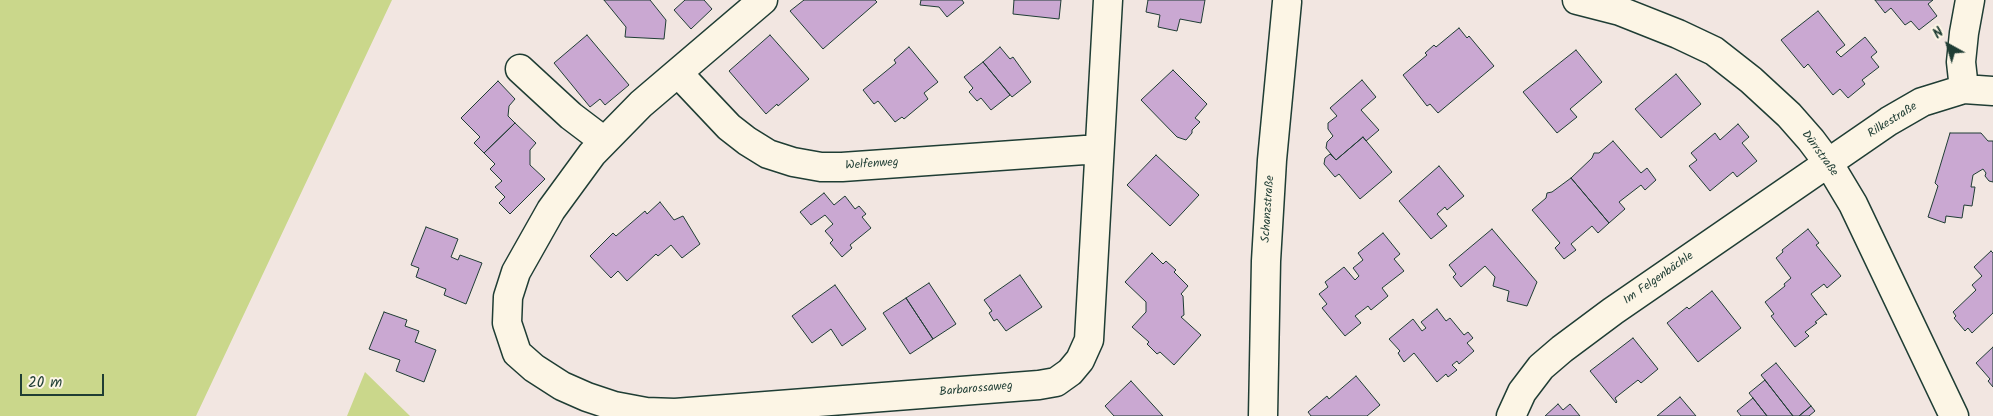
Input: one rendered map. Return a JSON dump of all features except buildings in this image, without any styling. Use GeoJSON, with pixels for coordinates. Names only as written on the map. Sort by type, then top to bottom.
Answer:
{"type":"FeatureCollection","features":[{"type":"Feature","properties":{"kind":"street"},"geometry":{"type":"LineString","coordinates":[[520,69],[571,116],[604,141],[641,104],[763,0]]}},
{"type":"Feature","properties":{"kind":"street","name":"Barbarossaweg"},"geometry":{"type":"LineString","coordinates":[[604,141],[575,176],[551,210],[516,272],[508,296],[507,323],[517,353],[534,368],[562,386],[614,406],[646,412],[675,413],[1039,385],[1056,382],[1070,372],[1080,360],[1089,340],[1108,0]]}},
{"type":"Feature","properties":{"kind":"street","name":"Dürrstraße"},"geometry":{"type":"LineString","coordinates":[[1577,0],[1620,11],[1678,34],[1714,51],[1751,80],[1789,115],[1829,164],[1853,204],[1954,416]]}},
{"type":"Feature","properties":{"kind":"street"},"geometry":{"type":"LineString","coordinates":[[1964,89],[1962,62],[1964,33],[1970,0]]}},
{"type":"Feature","properties":{"kind":"street","name":"Schanzstraße"},"geometry":{"type":"LineString","coordinates":[[1263,416],[1262,371],[1266,252],[1272,160],[1292,1]]}},
{"type":"Feature","properties":{"kind":"street","name":"Welfenweg"},"geometry":{"type":"LineString","coordinates":[[678,73],[729,127],[768,154],[792,162],[821,167],[842,167],[1099,149]]}},
{"type":"Feature","properties":{"kind":"street","name":"Rilkestraße"},"geometry":{"type":"LineString","coordinates":[[1829,164],[1889,121],[1922,102],[1964,89],[1993,91]]}},
{"type":"Feature","properties":{"kind":"street","name":"Im Felgenbächle"},"geometry":{"type":"LineString","coordinates":[[1511,416],[1522,392],[1542,367],[1562,349],[1689,258],[1829,164]]}},
{"type":"Feature","properties":{"kind":"green space"},"geometry":{"type":"Polygon","coordinates":[[[0,0],[392,0],[196,416],[0,416],[0,0]]]}},
{"type":"Feature","properties":{"kind":"green space"},"geometry":{"type":"Polygon","coordinates":[[[365,372],[410,416],[347,416],[365,372]]]}}]}
